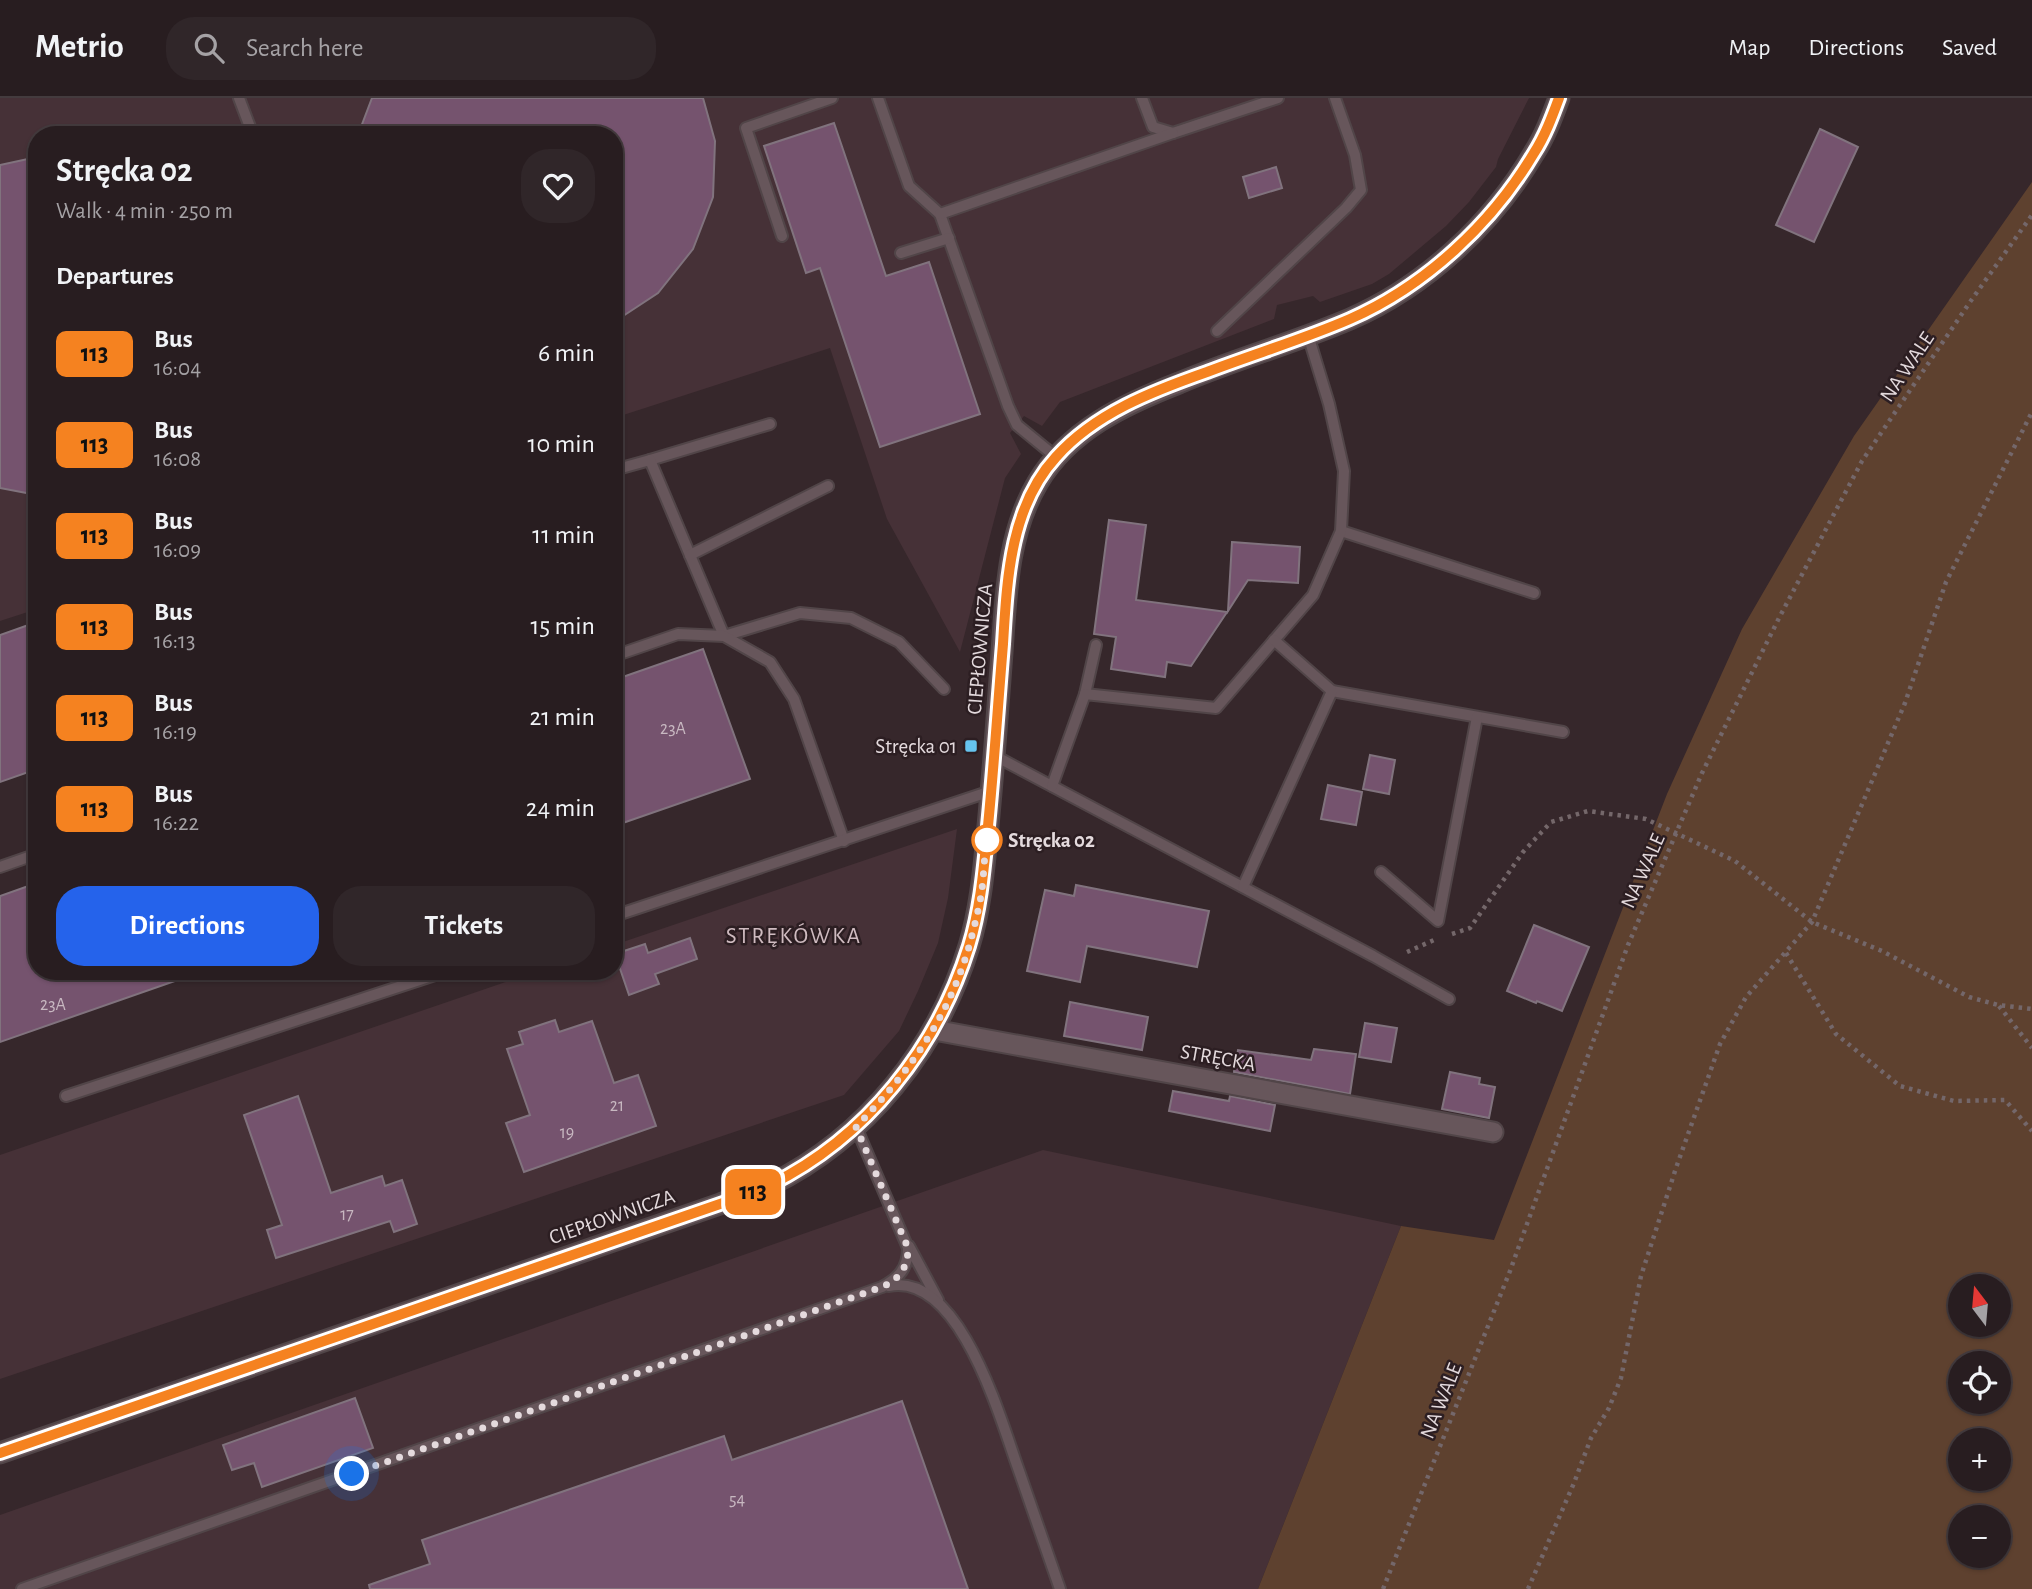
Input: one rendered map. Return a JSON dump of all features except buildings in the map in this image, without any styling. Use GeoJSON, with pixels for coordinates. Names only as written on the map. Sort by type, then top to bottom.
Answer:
{"type":"FeatureCollection","features":[{"type":"Feature","properties":{"kind":"street","name":"CIEPŁOWNICZA"},"geometry":{"type":"LineString","coordinates":[[0,1453],[720,1204],[769,1185],[811,1162],[856,1127],[885,1097],[934,1030],[955,987],[970,944],[981,896],[1007,591],[1014,541],[1038,481],[1056,457],[1091,426],[1138,399],[1350,319],[1414,284],[1459,247],[1490,213],[1534,154],[1559,98]]}},
{"type":"Feature","properties":{"kind":"street","name":"STRĘCKA"},"geometry":{"type":"LineString","coordinates":[[934,1030],[1493,1132]]}},
{"type":"Feature","properties":{"kind":"lane"},"geometry":{"type":"LineString","coordinates":[[239,98],[250,126]]}},
{"type":"Feature","properties":{"kind":"lane"},"geometry":{"type":"LineString","coordinates":[[782,236],[746,128],[832,98]]}},
{"type":"Feature","properties":{"kind":"lane"},"geometry":{"type":"LineString","coordinates":[[878,98],[909,186],[940,214],[1017,425],[1056,457]]}},
{"type":"Feature","properties":{"kind":"lane"},"geometry":{"type":"LineString","coordinates":[[1142,98],[1153,127],[1173,133]]}},
{"type":"Feature","properties":{"kind":"lane"},"geometry":{"type":"LineString","coordinates":[[940,214],[1278,98]]}},
{"type":"Feature","properties":{"kind":"lane"},"geometry":{"type":"LineString","coordinates":[[1217,331],[1346,208],[1361,190],[1355,155],[1335,98]]}},
{"type":"Feature","properties":{"kind":"lane"},"geometry":{"type":"LineString","coordinates":[[901,253],[949,238]]}},
{"type":"Feature","properties":{"kind":"lane"},"geometry":{"type":"LineString","coordinates":[[1085,694],[1216,708],[1313,595],[1341,531],[1343,471],[1329,404],[1308,335]]}},
{"type":"Feature","properties":{"kind":"lane"},"geometry":{"type":"LineString","coordinates":[[623,468],[770,424]]}},
{"type":"Feature","properties":{"kind":"lane"},"geometry":{"type":"LineString","coordinates":[[650,460],[724,636],[770,662],[794,699],[844,841]]}},
{"type":"Feature","properties":{"kind":"lane"},"geometry":{"type":"LineString","coordinates":[[690,555],[828,486]]}},
{"type":"Feature","properties":{"kind":"lane"},"geometry":{"type":"LineString","coordinates":[[1341,531],[1534,593]]}},
{"type":"Feature","properties":{"kind":"lane"},"geometry":{"type":"LineString","coordinates":[[623,653],[678,634],[724,636],[800,613],[851,618],[899,642],[944,689]]}},
{"type":"Feature","properties":{"kind":"lane"},"geometry":{"type":"LineString","coordinates":[[1275,640],[1332,691],[1563,732]]}},
{"type":"Feature","properties":{"kind":"lane"},"geometry":{"type":"LineString","coordinates":[[1052,786],[1085,694],[1096,645]]}},
{"type":"Feature","properties":{"kind":"lane"},"geometry":{"type":"LineString","coordinates":[[1243,887],[1332,691]]}},
{"type":"Feature","properties":{"kind":"lane"},"geometry":{"type":"LineString","coordinates":[[1381,872],[1438,921],[1477,717]]}},
{"type":"Feature","properties":{"kind":"lane"},"geometry":{"type":"LineString","coordinates":[[995,756],[1449,999]]}},
{"type":"Feature","properties":{"kind":"lane"},"geometry":{"type":"LineString","coordinates":[[623,913],[991,791]]}},
{"type":"Feature","properties":{"kind":"lane"},"geometry":{"type":"LineString","coordinates":[[0,867],[28,857]]}},
{"type":"Feature","properties":{"kind":"lane"},"geometry":{"type":"LineString","coordinates":[[66,1096],[420,980]]}},
{"type":"Feature","properties":{"kind":"lane"},"geometry":{"type":"LineString","coordinates":[[856,1127],[906,1241],[943,1308]]}},
{"type":"Feature","properties":{"kind":"lane"},"geometry":{"type":"LineString","coordinates":[[22,1589],[882,1287],[901,1274],[908,1257],[906,1241]]}},
{"type":"Feature","properties":{"kind":"lane"},"geometry":{"type":"LineString","coordinates":[[882,1287],[898,1284],[909,1286],[931,1296],[960,1330],[981,1367],[1060,1589]]}},
{"type":"Feature","properties":{"kind":"path","name":"NA WALE"},"geometry":{"type":"LineString","coordinates":[[1383,1589],[1510,1271],[1628,945],[1702,773],[1779,618],[1862,461],[2032,215]]}},
{"type":"Feature","properties":{"kind":"path"},"geometry":{"type":"LineString","coordinates":[[1528,1589],[1591,1438],[1609,1408],[1621,1378],[1641,1276],[1720,1044],[1746,997],[1812,922],[1905,703],[1946,582],[2032,412]]}},
{"type":"Feature","properties":{"kind":"path"},"geometry":{"type":"LineString","coordinates":[[1373,956],[1406,953],[1422,944],[1470,928],[1523,852],[1551,822],[1588,811],[1646,819],[1735,861],[1812,922],[1882,951],[1969,997],[1998,1005],[2032,1009]]}},
{"type":"Feature","properties":{"kind":"path"},"geometry":{"type":"LineString","coordinates":[[1786,953],[1836,1034],[1900,1086],[1954,1101],[2005,1100],[2032,1131]]}},
{"type":"Feature","properties":{"kind":"path"},"geometry":{"type":"LineString","coordinates":[[1998,1005],[2032,1048]]}},
{"type":"Feature","properties":{"kind":"shaded area"},"geometry":{"type":"Polygon","coordinates":[[[0,98],[1529,98],[1496,167],[1469,202],[1446,226],[1389,274],[1372,284],[1320,302],[1313,296],[1277,305],[1274,319],[1060,402],[1042,426],[1024,416],[1010,433],[1021,454],[1005,478],[960,652],[887,519],[830,348],[623,415],[623,126],[28,126],[28,612],[0,621],[0,98]]]}},
{"type":"Feature","properties":{"kind":"shaded area"},"geometry":{"type":"Polygon","coordinates":[[[2032,182],[2032,1589],[1258,1589],[1401,1226],[1494,1240],[1667,794],[1742,629],[1854,436],[2032,182]]]}},
{"type":"Feature","properties":{"kind":"shaded area"},"geometry":{"type":"Polygon","coordinates":[[[957,829],[948,898],[938,943],[918,991],[899,1031],[844,1095],[0,1379],[0,1155],[512,980],[623,980],[623,942],[957,829]]]}},
{"type":"Feature","properties":{"kind":"shaded area"},"geometry":{"type":"Polygon","coordinates":[[[1043,1150],[1401,1226],[1258,1589],[0,1589],[0,1515],[1043,1150]]]}},
{"type":"Feature","properties":{"kind":"bus line","name":"113"},"geometry":{"type":"LineString","coordinates":[[0,1453],[720,1204],[769,1185],[811,1162],[856,1127],[915,1060],[934,1030],[955,987],[970,944],[981,896],[1007,591],[1014,541],[1038,481],[1056,457],[1091,426],[1138,399],[1350,319],[1414,284],[1459,247],[1490,213],[1534,154],[1559,98]]}},
{"type":"Feature","properties":{"kind":"place","name":"Stręcka 01"},"geometry":{"type":"Point","coordinates":[971,746]}},
{"type":"Feature","properties":{"kind":"place","name":"Stręcka 02"},"geometry":{"type":"Point","coordinates":[987,840]}},
{"type":"Feature","properties":{"kind":"district","name":"STRĘKÓWKA"},"geometry":{"type":"Point","coordinates":[794,936]}},
{"type":"Feature","properties":{"kind":"route"},"geometry":{"type":"LineString","coordinates":[[352,1474],[894,1281],[901,1274],[908,1257],[908,1248],[856,1127],[915,1060],[934,1030],[955,987],[970,944],[981,896],[987,840]]}}]}
